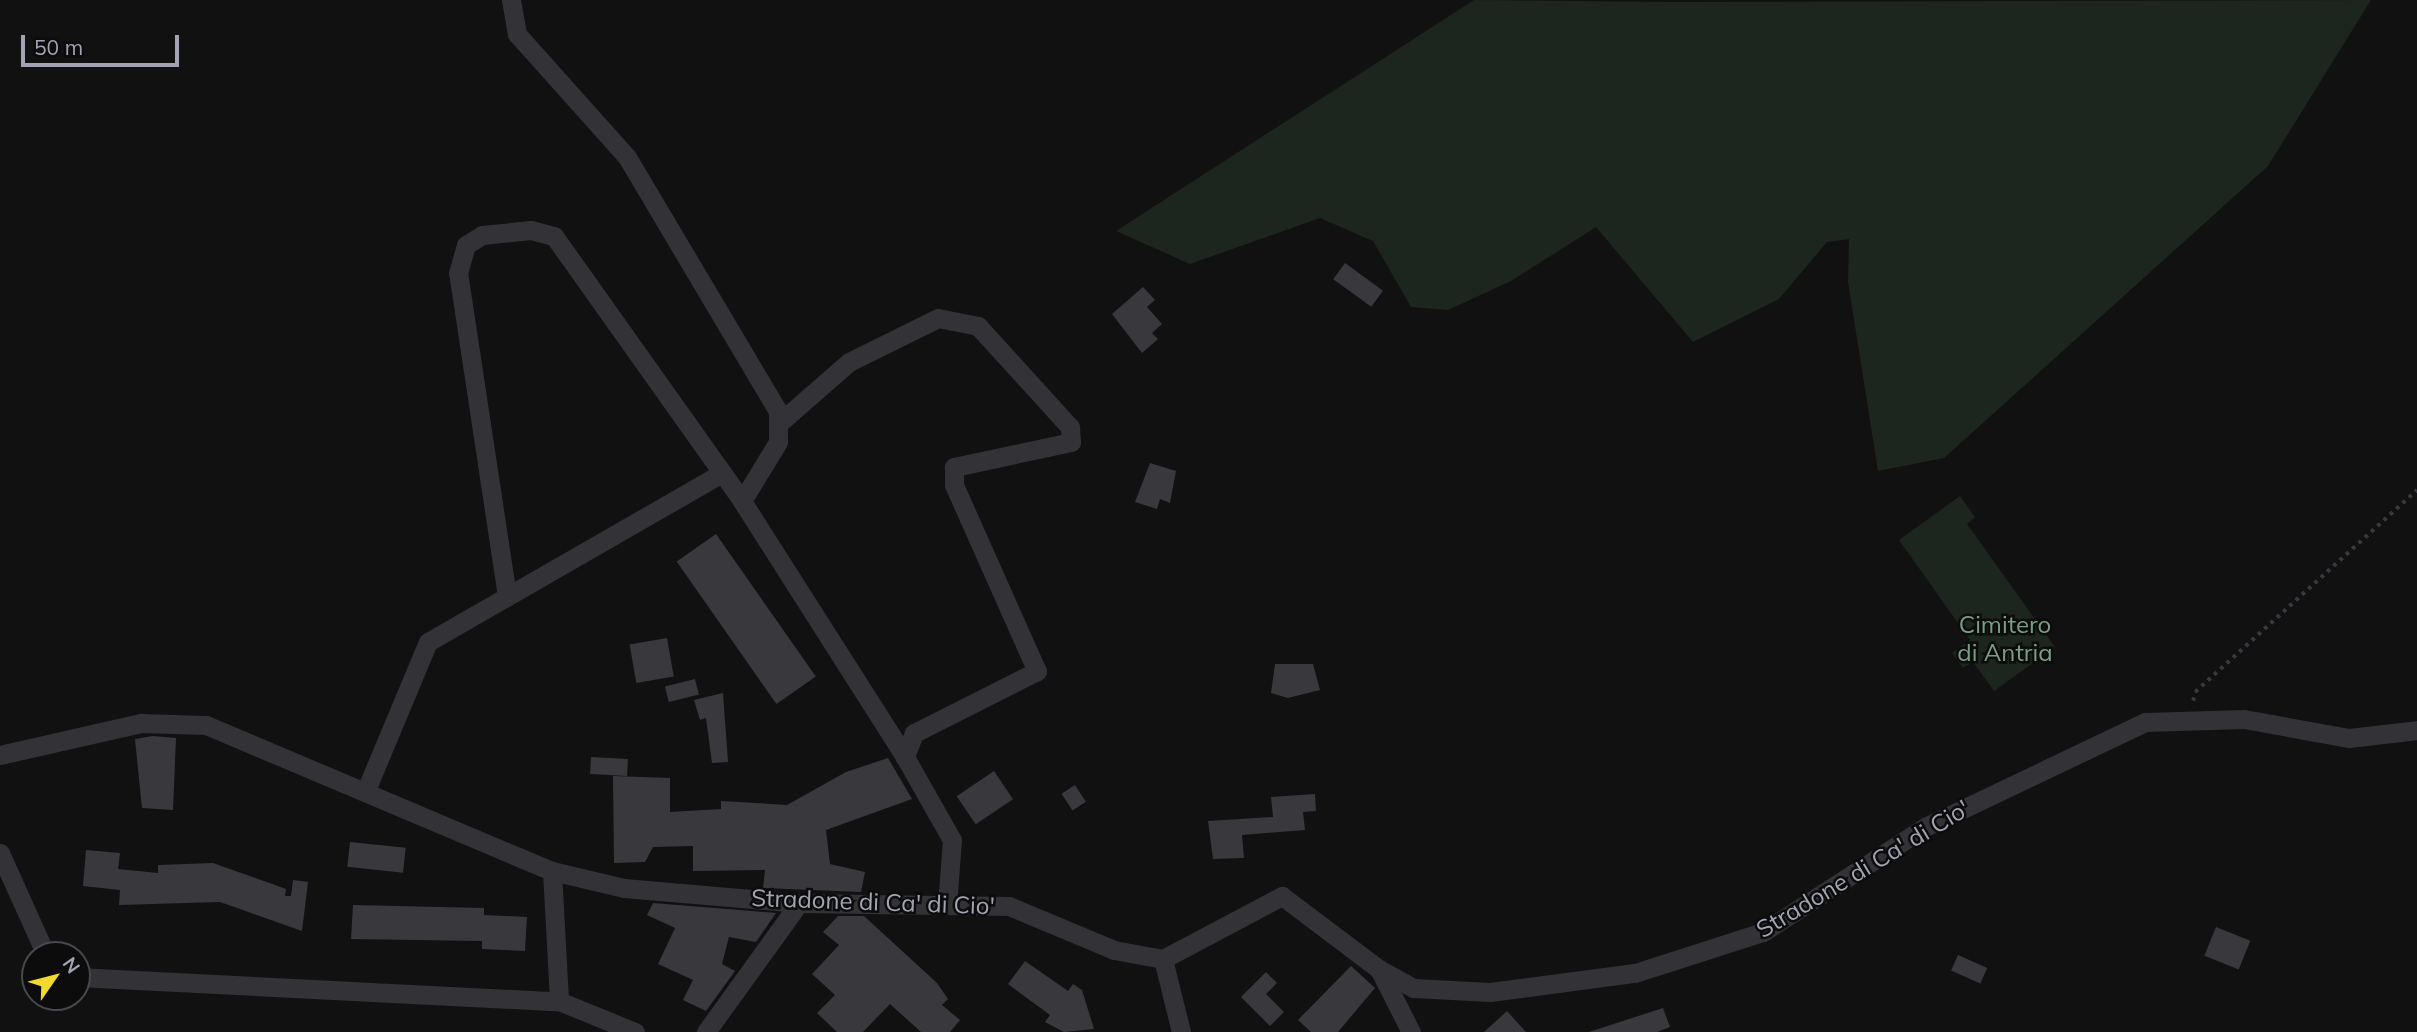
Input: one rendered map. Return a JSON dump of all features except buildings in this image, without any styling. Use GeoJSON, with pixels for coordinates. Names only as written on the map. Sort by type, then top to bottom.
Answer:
{"type":"FeatureCollection","features":[{"type":"Feature","properties":{"kind":"street"},"geometry":{"type":"LineString","coordinates":[[511,0],[517,34],[626,158],[778,411],[778,442],[742,501]]}},
{"type":"Feature","properties":{"kind":"street"},"geometry":{"type":"LineString","coordinates":[[507,596],[457,273],[466,246],[482,235],[531,230],[554,236],[718,475],[742,501],[905,757],[952,840],[947,905]]}},
{"type":"Feature","properties":{"kind":"street"},"geometry":{"type":"LineString","coordinates":[[778,425],[849,362],[938,318],[978,326],[1070,427],[1071,442],[954,467],[954,485],[1037,671],[914,733],[905,757]]}},
{"type":"Feature","properties":{"kind":"street"},"geometry":{"type":"LineString","coordinates":[[366,790],[428,642],[718,475]]}},
{"type":"Feature","properties":{"kind":"street","name":"Stradone di Ca' di Cio'"},"geometry":{"type":"LineString","coordinates":[[0,755],[141,723],[206,725],[366,790],[552,871],[624,888],[799,903],[1009,906],[1114,950],[1163,959],[1282,896],[1379,969],[1413,988],[1490,992],[1635,973],[1763,932],[1927,826],[2145,722],[2244,719],[2349,737],[2417,730]]}},
{"type":"Feature","properties":{"kind":"street"},"geometry":{"type":"LineString","coordinates":[[0,853],[40,941]]}},
{"type":"Feature","properties":{"kind":"street"},"geometry":{"type":"LineString","coordinates":[[552,871],[559,1001]]}},
{"type":"Feature","properties":{"kind":"street"},"geometry":{"type":"LineString","coordinates":[[706,1032],[799,903]]}},
{"type":"Feature","properties":{"kind":"street"},"geometry":{"type":"LineString","coordinates":[[1163,959],[1181,1032]]}},
{"type":"Feature","properties":{"kind":"street"},"geometry":{"type":"LineString","coordinates":[[1379,969],[1411,1032]]}},
{"type":"Feature","properties":{"kind":"street"},"geometry":{"type":"LineString","coordinates":[[91,978],[559,1001],[635,1032]]}},
{"type":"Feature","properties":{"kind":"path"},"geometry":{"type":"LineString","coordinates":[[2189,720],[2195,692],[2417,490]]}},
{"type":"Feature","properties":{"kind":"green space"},"geometry":{"type":"Polygon","coordinates":[[[1474,0],[2371,0],[2268,166],[1944,458],[1878,471],[1848,282],[1849,239],[1827,242],[1779,299],[1693,342],[1596,227],[1511,281],[1448,310],[1411,307],[1373,241],[1320,218],[1190,264],[1116,231],[1474,0]]]}},
{"type":"Feature","properties":{"kind":"green space","name":"Cimitero di Antria"},"geometry":{"type":"Polygon","coordinates":[[[1960,496],[1975,517],[1967,524],[2055,647],[1994,691],[1973,662],[1963,668],[1952,653],[1970,640],[1899,540],[1960,496]]]}}]}
